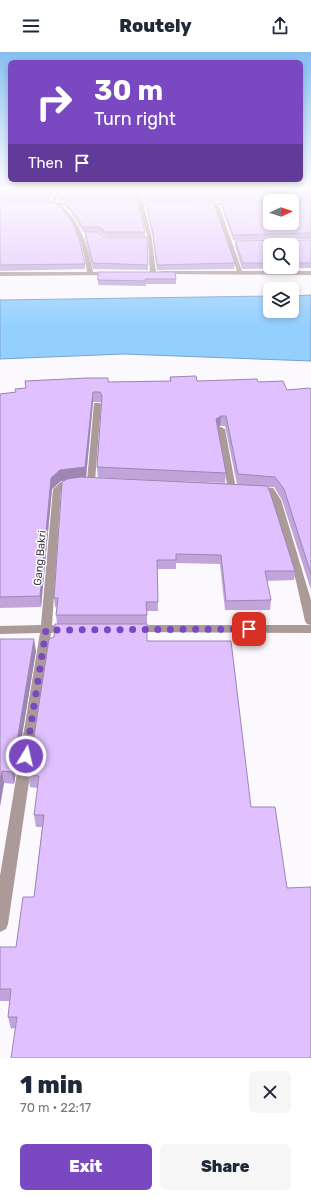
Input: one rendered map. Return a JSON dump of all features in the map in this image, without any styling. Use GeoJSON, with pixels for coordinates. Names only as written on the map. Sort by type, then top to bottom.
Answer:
{"type":"FeatureCollection","features":[{"type":"Feature","properties":{"kind":"street"},"geometry":{"type":"LineString","coordinates":[[87,235],[80,235],[86,249],[90,274]]}},
{"type":"Feature","properties":{"kind":"street"},"geometry":{"type":"LineString","coordinates":[[149,235],[152,273]]}},
{"type":"Feature","properties":{"kind":"street"},"geometry":{"type":"LineString","coordinates":[[227,235],[232,244],[240,273]]}},
{"type":"Feature","properties":{"kind":"street"},"geometry":{"type":"LineString","coordinates":[[143,239],[150,239]]}},
{"type":"Feature","properties":{"kind":"street"},"geometry":{"type":"LineString","coordinates":[[232,244],[239,244]]}},
{"type":"Feature","properties":{"kind":"street"},"geometry":{"type":"LineString","coordinates":[[145,273],[311,273]]}},
{"type":"Feature","properties":{"kind":"street"},"geometry":{"type":"LineString","coordinates":[[0,274],[114,274]]}},
{"type":"Feature","properties":{"kind":"street","name":"Gang Bakri"},"geometry":{"type":"LineString","coordinates":[[0,924],[46,630],[57,489],[64,484],[95,482],[97,405]]}},
{"type":"Feature","properties":{"kind":"street"},"geometry":{"type":"LineString","coordinates":[[221,429],[226,461],[236,489],[263,489],[270,490],[274,494],[302,581],[311,621]]}},
{"type":"Feature","properties":{"kind":"street"},"geometry":{"type":"LineString","coordinates":[[124,629],[311,629]]}},
{"type":"Feature","properties":{"kind":"street"},"geometry":{"type":"LineString","coordinates":[[0,630],[62,630]]}},
{"type":"Feature","properties":{"kind":"water"},"geometry":{"type":"Polygon","coordinates":[[[311,295],[311,361],[123,354],[0,359],[0,300],[263,296],[263,318],[299,318],[299,296],[311,295]]]}},
{"type":"Feature","properties":{"kind":"building"},"geometry":{"type":"Polygon","coordinates":[[[0,235],[77,235],[85,264],[0,265],[0,235]]]}},
{"type":"Feature","properties":{"kind":"building"},"geometry":{"type":"Polygon","coordinates":[[[86,235],[102,235],[105,237],[147,237],[148,265],[93,263],[86,235]]]}},
{"type":"Feature","properties":{"kind":"building"},"geometry":{"type":"Polygon","coordinates":[[[153,235],[225,235],[235,263],[157,265],[153,235]]]}},
{"type":"Feature","properties":{"kind":"building"},"geometry":{"type":"Polygon","coordinates":[[[299,240],[311,240],[311,263],[299,263],[299,240]]]}},
{"type":"Feature","properties":{"kind":"building"},"geometry":{"type":"Polygon","coordinates":[[[235,241],[263,241],[263,263],[243,263],[235,241]]]}},
{"type":"Feature","properties":{"kind":"building"},"geometry":{"type":"Polygon","coordinates":[[[98,272],[175,272],[176,279],[145,279],[146,281],[98,280],[98,272]]]}},
{"type":"Feature","properties":{"kind":"building"},"geometry":{"type":"Polygon","coordinates":[[[196,376],[197,381],[257,379],[258,382],[283,381],[287,390],[311,389],[311,574],[284,489],[275,477],[238,474],[226,416],[221,416],[216,419],[226,473],[97,467],[102,396],[100,392],[93,392],[85,467],[60,470],[51,478],[40,596],[0,597],[0,394],[16,392],[15,389],[26,388],[25,381],[108,378],[108,382],[171,381],[170,377],[196,376]]]}},
{"type":"Feature","properties":{"kind":"building"},"geometry":{"type":"Polygon","coordinates":[[[81,477],[267,486],[295,571],[265,571],[271,600],[226,601],[221,555],[176,554],[176,560],[157,560],[158,602],[146,602],[147,615],[56,615],[58,598],[54,598],[62,482],[67,479],[81,477]]]}},
{"type":"Feature","properties":{"kind":"building"},"geometry":{"type":"Polygon","coordinates":[[[55,624],[147,624],[147,641],[231,641],[251,807],[275,807],[287,888],[311,887],[311,1058],[11,1058],[17,1017],[8,1017],[11,989],[0,989],[0,947],[16,947],[23,897],[34,897],[44,815],[34,815],[39,776],[28,775],[49,639],[54,637],[55,624]]]}},
{"type":"Feature","properties":{"kind":"building"},"geometry":{"type":"Polygon","coordinates":[[[0,639],[34,639],[12,772],[2,771],[0,780],[0,639]]]}},
{"type":"Feature","properties":{"kind":"route"},"geometry":{"type":"LineString","coordinates":[[26,756],[46,630],[249,629]]}}]}
